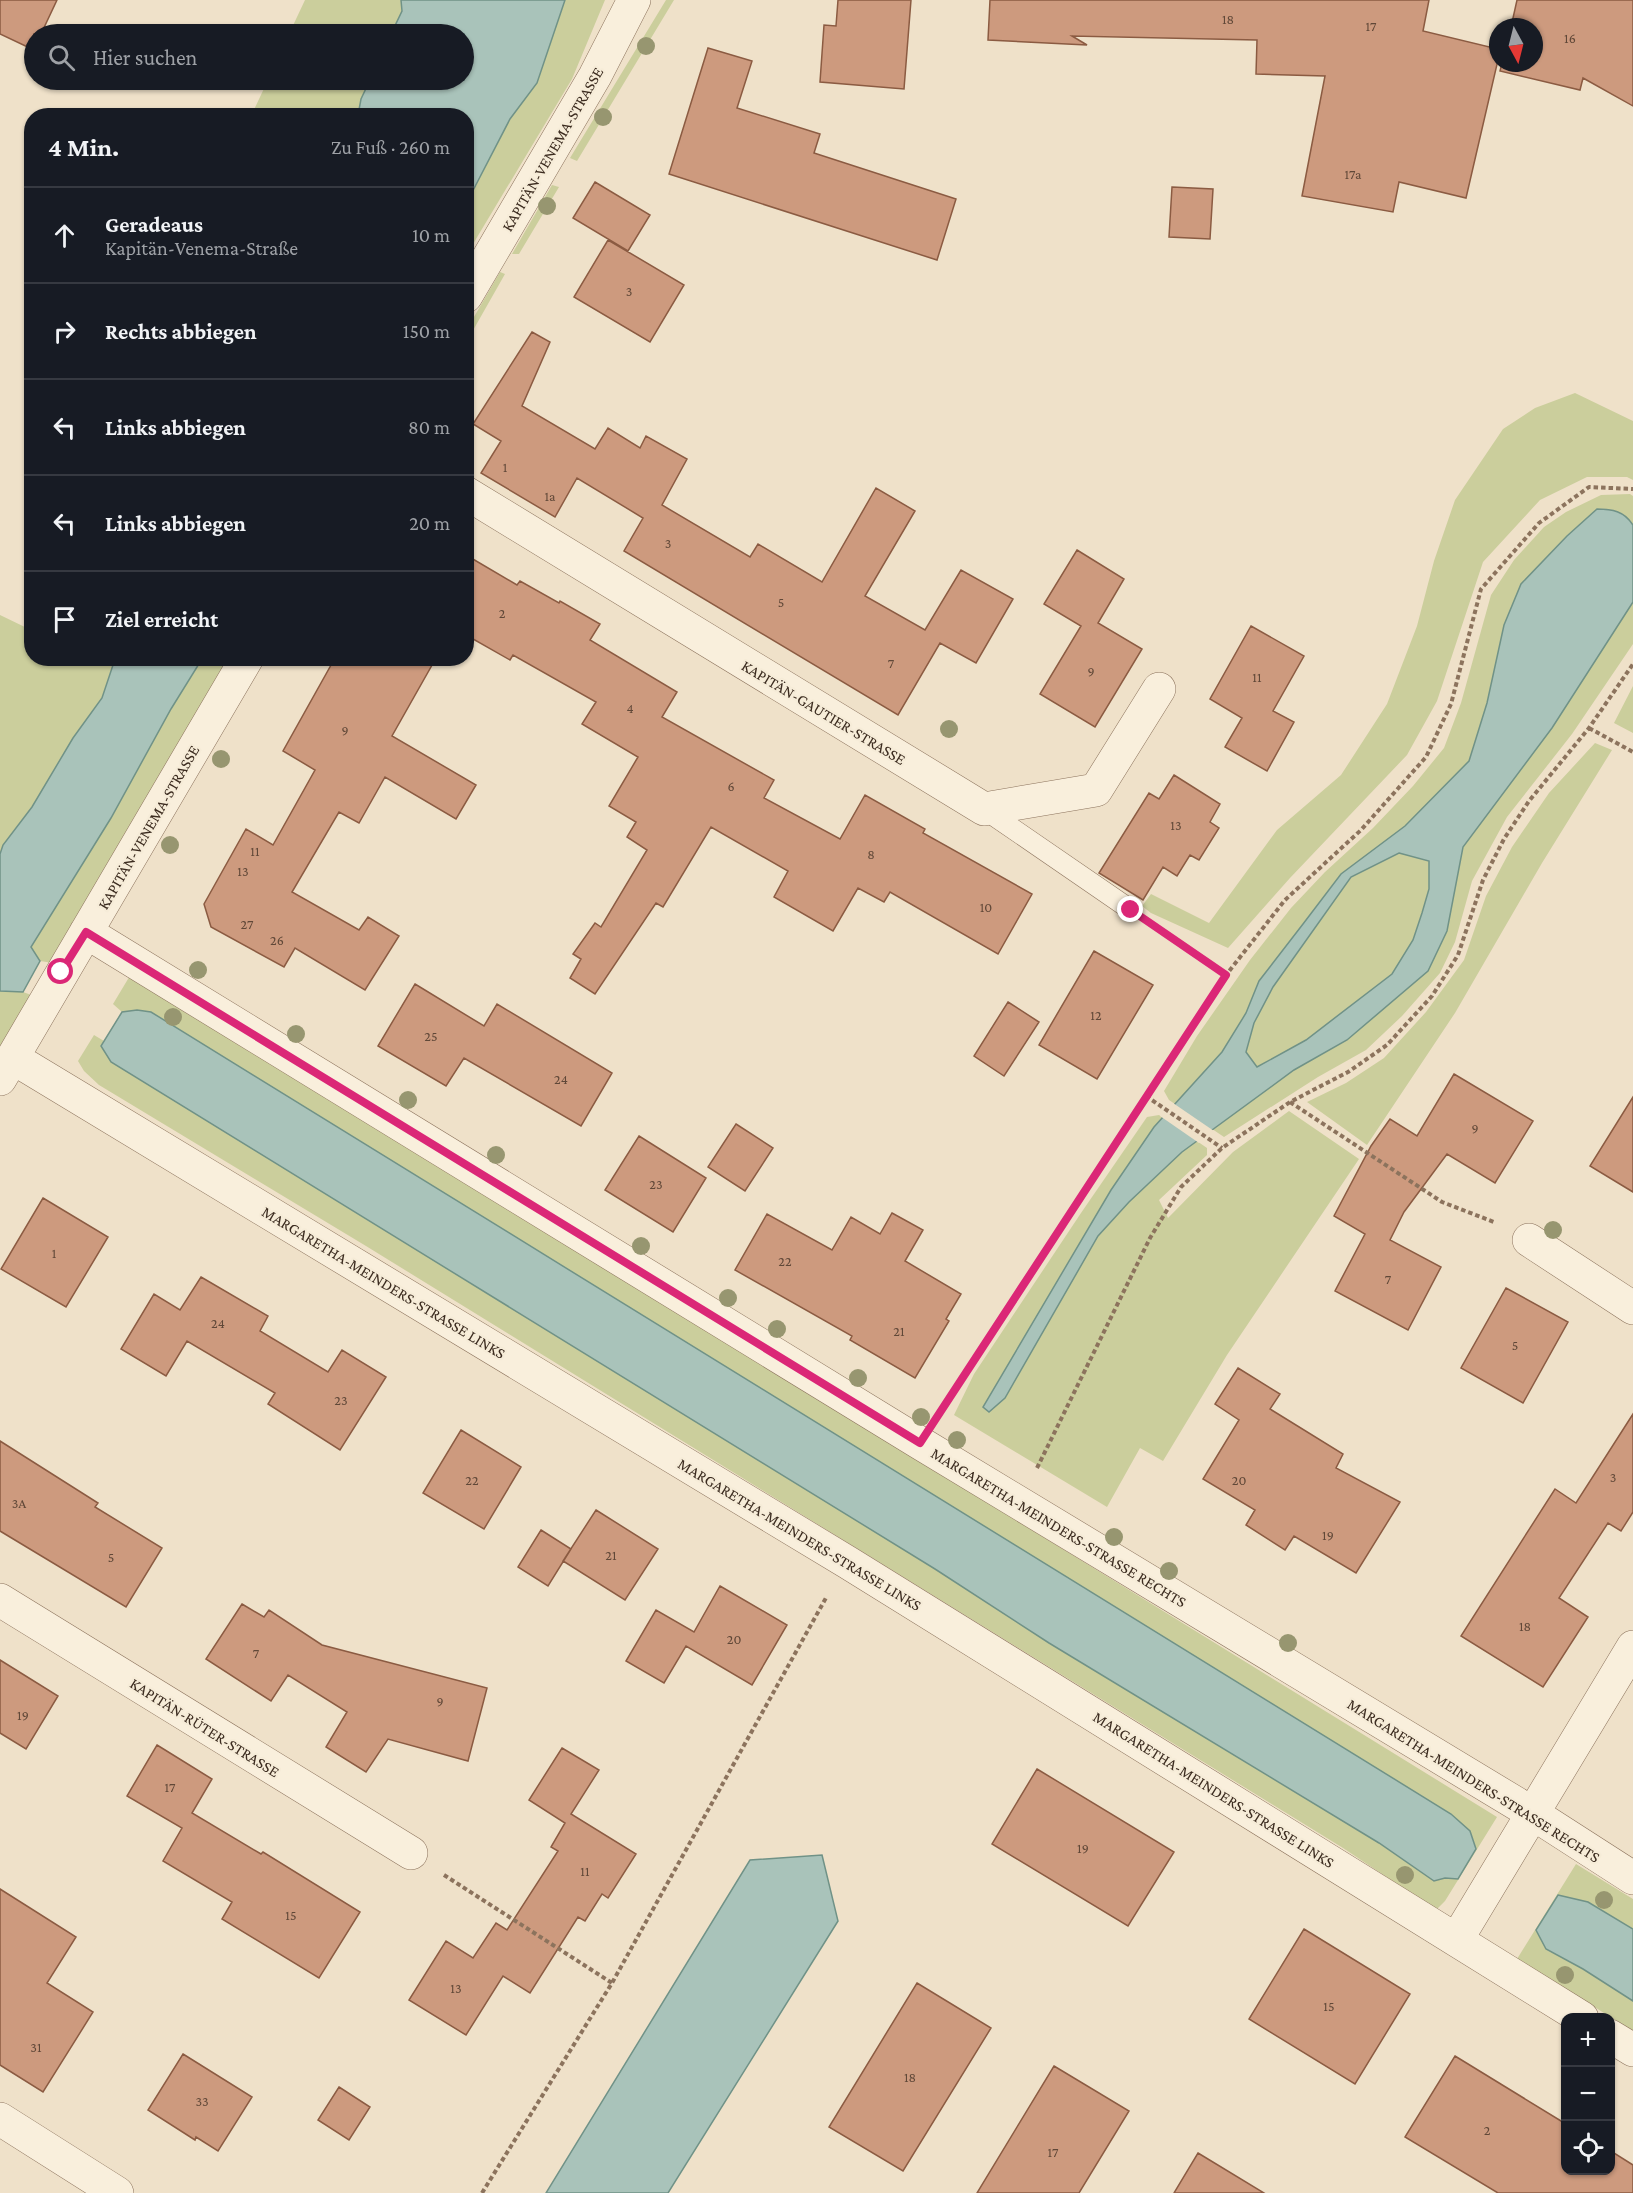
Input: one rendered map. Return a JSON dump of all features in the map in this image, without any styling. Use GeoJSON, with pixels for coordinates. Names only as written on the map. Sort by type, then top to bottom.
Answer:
{"type":"FeatureCollection","features":[{"type":"Feature","properties":{"kind":"street","name":"KAPITÄN-VENEMA-STRASSE"},"geometry":{"type":"LineString","coordinates":[[474,282],[595,76],[634,0]]}},
{"type":"Feature","properties":{"kind":"street","name":"KAPITÄN-GAUTIER-STRASSE"},"geometry":{"type":"LineString","coordinates":[[474,498],[984,809]]}},
{"type":"Feature","properties":{"kind":"street","name":"KAPITÄN-VENEMA-STRASSE"},"geometry":{"type":"LineString","coordinates":[[7,1069],[56,981],[242,666]]}},
{"type":"Feature","properties":{"kind":"street"},"geometry":{"type":"LineString","coordinates":[[984,809],[1096,790],[1159,690]]}},
{"type":"Feature","properties":{"kind":"street","name":"MARGARETHA-MEINDERS-STRASSE RECHTS"},"geometry":{"type":"LineString","coordinates":[[86,932],[920,1443],[1532,1813],[1633,1878]]}},
{"type":"Feature","properties":{"kind":"street","name":"MARGARETHA-MEINDERS-STRASSE LINKS"},"geometry":{"type":"LineString","coordinates":[[7,1069],[847,1562],[1574,2013]]}},
{"type":"Feature","properties":{"kind":"street"},"geometry":{"type":"LineString","coordinates":[[1529,1240],[1633,1308]]}},
{"type":"Feature","properties":{"kind":"street","name":"KAPITÄN-RÜTER-STRASSE"},"geometry":{"type":"LineString","coordinates":[[0,1600],[411,1853]]}},
{"type":"Feature","properties":{"kind":"street"},"geometry":{"type":"LineString","coordinates":[[1457,1939],[1633,1647]]}},
{"type":"Feature","properties":{"kind":"street"},"geometry":{"type":"LineString","coordinates":[[1615,2039],[1633,2050]]}},
{"type":"Feature","properties":{"kind":"street"},"geometry":{"type":"LineString","coordinates":[[0,2119],[117,2193]]}},
{"type":"Feature","properties":{"kind":"lane"},"geometry":{"type":"LineString","coordinates":[[984,809],[1131,910]]}},
{"type":"Feature","properties":{"kind":"path"},"geometry":{"type":"LineString","coordinates":[[920,1443],[1226,975],[1285,900],[1361,830],[1426,757],[1451,704],[1481,589],[1539,523],[1589,487],[1633,489]]}},
{"type":"Feature","properties":{"kind":"path"},"geometry":{"type":"LineString","coordinates":[[1017,1501],[1063,1417],[1150,1238],[1181,1187],[1222,1148],[1290,1102],[1348,1072],[1387,1045],[1432,996],[1458,955],[1483,880],[1504,839],[1529,801],[1589,728],[1633,663]]}},
{"type":"Feature","properties":{"kind":"path"},"geometry":{"type":"LineString","coordinates":[[1589,728],[1633,752]]}},
{"type":"Feature","properties":{"kind":"path"},"geometry":{"type":"LineString","coordinates":[[1131,910],[1226,975]]}},
{"type":"Feature","properties":{"kind":"path"},"geometry":{"type":"LineString","coordinates":[[1146,1096],[1222,1148]]}},
{"type":"Feature","properties":{"kind":"path"},"geometry":{"type":"LineString","coordinates":[[1290,1102],[1442,1202],[1507,1227],[1529,1240]]}},
{"type":"Feature","properties":{"kind":"path"},"geometry":{"type":"LineString","coordinates":[[482,2193],[612,1983],[847,1562]]}},
{"type":"Feature","properties":{"kind":"path"},"geometry":{"type":"LineString","coordinates":[[411,1853],[612,1983]]}},
{"type":"Feature","properties":{"kind":"green space"},"geometry":{"type":"Polygon","coordinates":[[[305,0],[605,0],[572,79],[474,242],[474,108],[255,108],[263,90],[474,90],[474,24],[294,24],[305,0]]]}},
{"type":"Feature","properties":{"kind":"green space"},"geometry":{"type":"Polygon","coordinates":[[[666,0],[674,0],[577,161],[570,158],[666,0]]]}},
{"type":"Feature","properties":{"kind":"green space"},"geometry":{"type":"Polygon","coordinates":[[[552,185],[559,187],[519,254],[512,254],[552,185]]]}},
{"type":"Feature","properties":{"kind":"green space"},"geometry":{"type":"Polygon","coordinates":[[[500,272],[505,274],[474,329],[474,317],[500,272]]]}},
{"type":"Feature","properties":{"kind":"green space"},"geometry":{"type":"Polygon","coordinates":[[[1575,393],[1633,421],[1633,480],[1627,477],[1587,477],[1540,500],[1483,562],[1437,701],[1407,755],[1290,878],[1228,948],[1151,913],[1142,906],[1151,894],[1209,923],[1277,830],[1341,775],[1387,704],[1417,626],[1434,561],[1455,500],[1503,429],[1535,408],[1575,393]]]}},
{"type":"Feature","properties":{"kind":"green space"},"geometry":{"type":"Polygon","coordinates":[[[1630,494],[1633,496],[1633,644],[1572,734],[1507,817],[1472,881],[1455,942],[1440,973],[1402,1016],[1366,1050],[1318,1077],[1224,1137],[1169,1100],[1164,1091],[1197,1036],[1250,960],[1291,908],[1325,872],[1373,828],[1413,786],[1444,748],[1461,703],[1491,595],[1514,560],[1544,527],[1566,512],[1601,495],[1630,494]]]}},
{"type":"Feature","properties":{"kind":"green space"},"geometry":{"type":"Polygon","coordinates":[[[0,615],[24,627],[24,666],[113,666],[102,698],[32,807],[3,845],[0,854],[0,615]]]}},
{"type":"Feature","properties":{"kind":"green space"},"geometry":{"type":"Polygon","coordinates":[[[198,666],[226,666],[53,963],[40,961],[31,947],[111,818],[171,709],[198,666]]]}},
{"type":"Feature","properties":{"kind":"green space"},"geometry":{"type":"Polygon","coordinates":[[[1633,686],[1633,733],[1614,723],[1633,686]]]}},
{"type":"Feature","properties":{"kind":"green space"},"geometry":{"type":"Polygon","coordinates":[[[1595,743],[1612,750],[1542,863],[1455,1013],[1367,1145],[1307,1102],[1346,1083],[1384,1058],[1426,1012],[1464,960],[1486,896],[1512,847],[1549,793],[1595,743]]]}},
{"type":"Feature","properties":{"kind":"green space"},"geometry":{"type":"Polygon","coordinates":[[[131,974],[1497,1817],[1445,1901],[1436,1910],[1343,1848],[366,1246],[99,1085],[84,1071],[78,1061],[94,1035],[104,1041],[122,1012],[113,1004],[131,974]]]}},
{"type":"Feature","properties":{"kind":"green space"},"geometry":{"type":"Polygon","coordinates":[[[0,991],[23,992],[34,996],[0,1053],[0,991]]]}},
{"type":"Feature","properties":{"kind":"green space"},"geometry":{"type":"Polygon","coordinates":[[[1289,1111],[1359,1159],[1227,1355],[1163,1461],[1140,1448],[1107,1507],[954,1415],[974,1374],[1147,1117],[1159,1115],[1207,1148],[1207,1155],[1159,1200],[1168,1218],[1233,1152],[1289,1111]]]}},
{"type":"Feature","properties":{"kind":"green space"},"geometry":{"type":"Polygon","coordinates":[[[1576,1864],[1633,1899],[1633,2031],[1615,2020],[1615,2013],[1604,2013],[1517,1959],[1576,1864]]]}},
{"type":"Feature","properties":{"kind":"water"},"geometry":{"type":"Polygon","coordinates":[[[401,0],[565,0],[537,83],[510,119],[474,188],[474,108],[359,108],[365,90],[474,90],[474,24],[396,24],[402,11],[401,0]]]}},
{"type":"Feature","properties":{"kind":"water"},"geometry":{"type":"Polygon","coordinates":[[[1597,509],[1617,512],[1629,520],[1633,525],[1633,602],[1552,728],[1463,847],[1447,931],[1428,971],[1347,1040],[1294,1070],[1182,1152],[1129,1202],[1098,1236],[1005,1398],[989,1412],[983,1407],[1111,1190],[1154,1127],[1222,1052],[1246,1013],[1259,981],[1341,874],[1405,826],[1469,761],[1487,703],[1504,625],[1521,584],[1567,536],[1597,509]],[[1399,853],[1351,877],[1273,987],[1254,1023],[1246,1052],[1257,1067],[1306,1040],[1392,974],[1413,940],[1422,913],[1429,889],[1429,861],[1399,853]]]}},
{"type":"Feature","properties":{"kind":"water"},"geometry":{"type":"Polygon","coordinates":[[[113,666],[198,666],[171,709],[111,818],[31,947],[40,961],[23,992],[0,991],[0,854],[3,845],[32,807],[73,738],[102,698],[113,666]]]}},
{"type":"Feature","properties":{"kind":"water"},"geometry":{"type":"Polygon","coordinates":[[[137,1010],[151,1012],[1451,1814],[1470,1831],[1476,1849],[1458,1879],[1445,1878],[1434,1881],[1379,1843],[1049,1643],[935,1569],[111,1062],[101,1046],[122,1012],[137,1010]]]}},
{"type":"Feature","properties":{"kind":"water"},"geometry":{"type":"Polygon","coordinates":[[[822,1855],[838,1921],[668,2193],[546,2193],[750,1860],[822,1855]]]}},
{"type":"Feature","properties":{"kind":"water"},"geometry":{"type":"Polygon","coordinates":[[[1558,1895],[1588,1902],[1633,1929],[1633,2001],[1583,1969],[1546,1949],[1536,1930],[1558,1895]]]}},
{"type":"Feature","properties":{"kind":"pier"},"geometry":{"type":"Polygon","coordinates":[[[1173,1103],[1214,1131],[1199,1143],[1160,1116],[1173,1103]]]}},
{"type":"Feature","properties":{"kind":"building"},"geometry":{"type":"Polygon","coordinates":[[[0,0],[57,0],[46,24],[24,24],[24,45],[0,34],[0,0]]]}},
{"type":"Feature","properties":{"kind":"building"},"geometry":{"type":"Polygon","coordinates":[[[838,0],[911,0],[904,89],[820,82],[824,25],[836,26],[838,0]]]}},
{"type":"Feature","properties":{"kind":"building"},"geometry":{"type":"Polygon","coordinates":[[[990,0],[1429,0],[1423,31],[1489,47],[1489,72],[1495,72],[1466,198],[1399,182],[1393,212],[1302,196],[1325,76],[1256,74],[1257,40],[1072,36],[1087,45],[988,40],[990,0]]]}},
{"type":"Feature","properties":{"kind":"building"},"geometry":{"type":"Polygon","coordinates":[[[1517,0],[1633,0],[1633,106],[1583,78],[1580,90],[1504,72],[1543,72],[1543,18],[1513,18],[1517,0]]]}},
{"type":"Feature","properties":{"kind":"building"},"geometry":{"type":"Polygon","coordinates":[[[708,48],[752,61],[737,108],[820,134],[814,153],[956,199],[937,260],[669,174],[708,48]]]}},
{"type":"Feature","properties":{"kind":"building"},"geometry":{"type":"Polygon","coordinates":[[[595,182],[650,215],[628,251],[573,218],[595,182]]]}},
{"type":"Feature","properties":{"kind":"building"},"geometry":{"type":"Polygon","coordinates":[[[1172,187],[1213,189],[1210,239],[1169,237],[1172,187]]]}},
{"type":"Feature","properties":{"kind":"building"},"geometry":{"type":"Polygon","coordinates":[[[608,240],[684,285],[650,342],[574,297],[608,240]]]}},
{"type":"Feature","properties":{"kind":"building"},"geometry":{"type":"Polygon","coordinates":[[[532,332],[550,342],[522,406],[595,449],[608,428],[640,448],[646,436],[687,459],[662,505],[750,557],[758,544],[822,582],[876,488],[915,511],[865,596],[925,630],[961,570],[1013,599],[976,663],[940,643],[898,715],[624,551],[643,518],[577,478],[555,517],[481,473],[501,441],[474,422],[532,332]]]}},
{"type":"Feature","properties":{"kind":"building"},"geometry":{"type":"Polygon","coordinates":[[[1077,550],[1124,579],[1098,623],[1142,649],[1095,727],[1040,694],[1081,626],[1044,604],[1077,550]]]}},
{"type":"Feature","properties":{"kind":"building"},"geometry":{"type":"Polygon","coordinates":[[[474,560],[517,585],[520,581],[600,624],[590,640],[677,692],[662,717],[774,780],[764,798],[840,839],[865,795],[925,829],[923,833],[1032,894],[998,954],[890,892],[884,902],[858,888],[833,931],[774,897],[788,871],[711,827],[663,907],[656,903],[595,994],[570,978],[581,959],[573,954],[595,923],[601,927],[647,850],[627,837],[636,822],[609,806],[638,757],[582,724],[596,702],[513,655],[510,660],[474,640],[474,560]]]}},
{"type":"Feature","properties":{"kind":"building"},"geometry":{"type":"Polygon","coordinates":[[[1251,626],[1304,656],[1273,711],[1294,722],[1267,771],[1225,747],[1242,718],[1210,699],[1251,626]]]}},
{"type":"Feature","properties":{"kind":"building"},"geometry":{"type":"Polygon","coordinates":[[[331,666],[431,666],[392,736],[476,785],[456,819],[385,777],[359,823],[339,812],[292,892],[359,930],[368,917],[399,936],[365,990],[295,948],[284,967],[211,927],[204,904],[246,829],[273,845],[315,770],[283,751],[331,666]]]}},
{"type":"Feature","properties":{"kind":"building"},"geometry":{"type":"Polygon","coordinates":[[[1174,775],[1220,804],[1210,822],[1219,828],[1199,860],[1190,855],[1177,876],[1163,867],[1143,900],[1099,873],[1149,793],[1159,799],[1174,775]]]}},
{"type":"Feature","properties":{"kind":"building"},"geometry":{"type":"Polygon","coordinates":[[[1094,951],[1153,985],[1097,1079],[1039,1045],[1094,951]]]}},
{"type":"Feature","properties":{"kind":"building"},"geometry":{"type":"Polygon","coordinates":[[[415,984],[484,1026],[497,1004],[612,1073],[581,1126],[464,1058],[446,1086],[378,1046],[415,984]]]}},
{"type":"Feature","properties":{"kind":"building"},"geometry":{"type":"Polygon","coordinates":[[[1008,1002],[1039,1022],[1004,1076],[974,1056],[1008,1002]]]}},
{"type":"Feature","properties":{"kind":"building"},"geometry":{"type":"Polygon","coordinates":[[[1454,1074],[1533,1121],[1495,1183],[1447,1154],[1404,1212],[1390,1240],[1441,1267],[1408,1330],[1335,1291],[1365,1234],[1334,1216],[1371,1146],[1390,1119],[1417,1136],[1454,1074]]]}},
{"type":"Feature","properties":{"kind":"building"},"geometry":{"type":"Polygon","coordinates":[[[1633,1097],[1633,1192],[1590,1166],[1633,1097]]]}},
{"type":"Feature","properties":{"kind":"building"},"geometry":{"type":"Polygon","coordinates":[[[736,1124],[773,1148],[745,1191],[708,1167],[736,1124]]]}},
{"type":"Feature","properties":{"kind":"building"},"geometry":{"type":"Polygon","coordinates":[[[639,1136],[706,1178],[673,1232],[605,1190],[639,1136]]]}},
{"type":"Feature","properties":{"kind":"building"},"geometry":{"type":"Polygon","coordinates":[[[43,1198],[108,1237],[66,1307],[1,1269],[43,1198]]]}},
{"type":"Feature","properties":{"kind":"building"},"geometry":{"type":"Polygon","coordinates":[[[892,1213],[923,1230],[905,1261],[961,1294],[946,1319],[949,1321],[915,1378],[850,1340],[852,1336],[735,1270],[767,1214],[832,1250],[851,1217],[880,1234],[892,1213]]]}},
{"type":"Feature","properties":{"kind":"building"},"geometry":{"type":"Polygon","coordinates":[[[201,1277],[268,1316],[260,1331],[328,1372],[342,1350],[386,1377],[340,1450],[268,1404],[275,1393],[187,1341],[166,1376],[121,1349],[154,1294],[180,1310],[201,1277]]]}},
{"type":"Feature","properties":{"kind":"building"},"geometry":{"type":"Polygon","coordinates":[[[1506,1288],[1568,1322],[1523,1403],[1461,1368],[1506,1288]]]}},
{"type":"Feature","properties":{"kind":"building"},"geometry":{"type":"Polygon","coordinates":[[[1238,1368],[1280,1394],[1270,1409],[1343,1454],[1336,1468],[1400,1502],[1356,1573],[1294,1536],[1285,1550],[1246,1525],[1255,1510],[1203,1479],[1239,1420],[1215,1404],[1238,1368]]]}},
{"type":"Feature","properties":{"kind":"building"},"geometry":{"type":"Polygon","coordinates":[[[1633,1414],[1633,1512],[1621,1531],[1608,1523],[1559,1598],[1588,1617],[1543,1687],[1461,1636],[1555,1489],[1576,1503],[1633,1414]]]}},
{"type":"Feature","properties":{"kind":"building"},"geometry":{"type":"Polygon","coordinates":[[[461,1430],[521,1467],[484,1529],[423,1493],[461,1430]]]}},
{"type":"Feature","properties":{"kind":"building"},"geometry":{"type":"Polygon","coordinates":[[[0,1441],[98,1503],[95,1507],[162,1548],[126,1607],[0,1531],[0,1441]]]}},
{"type":"Feature","properties":{"kind":"building"},"geometry":{"type":"Polygon","coordinates":[[[596,1510],[658,1549],[625,1600],[563,1561],[596,1510]]]}},
{"type":"Feature","properties":{"kind":"building"},"geometry":{"type":"Polygon","coordinates":[[[541,1530],[571,1549],[548,1586],[518,1567],[541,1530]]]}},
{"type":"Feature","properties":{"kind":"building"},"geometry":{"type":"Polygon","coordinates":[[[720,1586],[787,1625],[752,1685],[686,1646],[664,1683],[626,1661],[656,1610],[694,1632],[720,1586]]]}},
{"type":"Feature","properties":{"kind":"building"},"geometry":{"type":"Polygon","coordinates":[[[242,1604],[264,1617],[269,1610],[322,1645],[487,1688],[468,1761],[388,1739],[366,1772],[326,1747],[347,1712],[288,1675],[271,1701],[206,1659],[242,1604]]]}},
{"type":"Feature","properties":{"kind":"building"},"geometry":{"type":"Polygon","coordinates":[[[0,1660],[58,1696],[26,1749],[0,1733],[0,1660]]]}},
{"type":"Feature","properties":{"kind":"building"},"geometry":{"type":"Polygon","coordinates":[[[157,1745],[212,1779],[192,1813],[261,1854],[263,1852],[360,1912],[319,1978],[222,1919],[232,1902],[163,1861],[182,1828],[127,1796],[157,1745]]]}},
{"type":"Feature","properties":{"kind":"building"},"geometry":{"type":"Polygon","coordinates":[[[562,1748],[599,1770],[571,1814],[636,1854],[608,1898],[602,1894],[585,1921],[578,1917],[530,1993],[503,1976],[466,2035],[409,2000],[446,1941],[473,1958],[496,1923],[507,1930],[558,1851],[551,1847],[565,1823],[529,1800],[562,1748]]]}},
{"type":"Feature","properties":{"kind":"building"},"geometry":{"type":"Polygon","coordinates":[[[1037,1769],[1174,1852],[1128,1926],[992,1844],[1037,1769]]]}},
{"type":"Feature","properties":{"kind":"building"},"geometry":{"type":"Polygon","coordinates":[[[0,1889],[76,1937],[47,1983],[93,2012],[43,2092],[0,2065],[0,1889]]]}},
{"type":"Feature","properties":{"kind":"building"},"geometry":{"type":"Polygon","coordinates":[[[1304,1929],[1410,1994],[1355,2084],[1249,2019],[1304,1929]]]}},
{"type":"Feature","properties":{"kind":"building"},"geometry":{"type":"Polygon","coordinates":[[[917,1983],[991,2028],[903,2171],[829,2127],[917,1983]]]}},
{"type":"Feature","properties":{"kind":"building"},"geometry":{"type":"Polygon","coordinates":[[[183,2054],[252,2097],[218,2151],[196,2137],[195,2140],[148,2110],[183,2054]]]}},
{"type":"Feature","properties":{"kind":"building"},"geometry":{"type":"Polygon","coordinates":[[[1455,2056],[1561,2121],[1561,2175],[1615,2175],[1615,2154],[1633,2165],[1633,2193],[1498,2193],[1405,2137],[1455,2056]]]}},
{"type":"Feature","properties":{"kind":"building"},"geometry":{"type":"Polygon","coordinates":[[[1054,2066],[1129,2111],[1079,2193],[977,2193],[1054,2066]]]}},
{"type":"Feature","properties":{"kind":"building"},"geometry":{"type":"Polygon","coordinates":[[[339,2087],[370,2107],[349,2140],[318,2120],[339,2087]]]}},
{"type":"Feature","properties":{"kind":"building"},"geometry":{"type":"Polygon","coordinates":[[[1198,2153],[1264,2193],[1174,2193],[1198,2153]]]}},
{"type":"Feature","properties":{"kind":"route"},"geometry":{"type":"LineString","coordinates":[[61,972],[86,932],[920,1443],[1226,975],[1131,910]]}}]}
